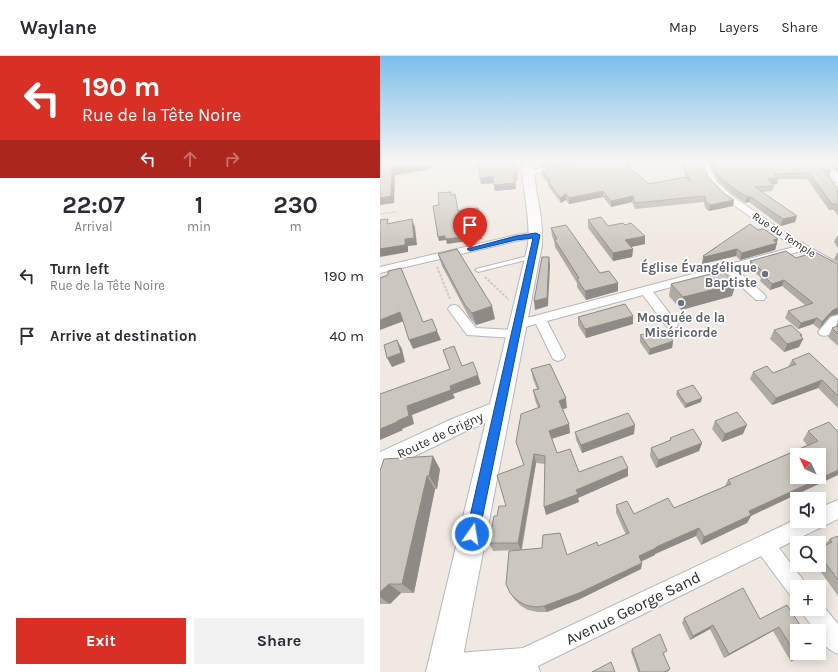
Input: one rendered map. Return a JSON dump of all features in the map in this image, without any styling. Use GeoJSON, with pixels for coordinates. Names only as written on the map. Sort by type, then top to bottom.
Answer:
{"type":"FeatureCollection","features":[{"type":"Feature","properties":{"kind":"main road"},"geometry":{"type":"LineString","coordinates":[[444,669],[532,257],[537,221],[531,190]]}},
{"type":"Feature","properties":{"kind":"street","name":"Rue du Temple"},"geometry":{"type":"LineString","coordinates":[[720,190],[728,197],[802,248],[838,268]]}},
{"type":"Feature","properties":{"kind":"street"},"geometry":{"type":"LineString","coordinates":[[380,270],[516,238],[536,235]]}},
{"type":"Feature","properties":{"kind":"street"},"geometry":{"type":"LineString","coordinates":[[454,309],[472,332],[518,324],[802,248]]}},
{"type":"Feature","properties":{"kind":"street"},"geometry":{"type":"LineString","coordinates":[[728,268],[760,297]]}},
{"type":"Feature","properties":{"kind":"street"},"geometry":{"type":"LineString","coordinates":[[645,290],[672,324]]}},
{"type":"Feature","properties":{"kind":"street"},"geometry":{"type":"LineString","coordinates":[[540,319],[558,356]]}},
{"type":"Feature","properties":{"kind":"street"},"geometry":{"type":"LineString","coordinates":[[825,332],[835,320],[838,319]]}},
{"type":"Feature","properties":{"kind":"street","name":"Route de Grigny"},"geometry":{"type":"LineString","coordinates":[[380,463],[500,408]]}},
{"type":"Feature","properties":{"kind":"street"},"geometry":{"type":"LineString","coordinates":[[826,515],[838,509]]}},
{"type":"Feature","properties":{"kind":"street","name":"Avenue George Sand"},"geometry":{"type":"LineString","coordinates":[[444,669],[526,666],[798,528]]}},
{"type":"Feature","properties":{"kind":"street"},"geometry":{"type":"LineString","coordinates":[[764,544],[791,580]]}},
{"type":"Feature","properties":{"kind":"street"},"geometry":{"type":"LineString","coordinates":[[818,616],[838,643]]}},
{"type":"Feature","properties":{"kind":"lane"},"geometry":{"type":"LineString","coordinates":[[478,270],[532,257]]}},
{"type":"Feature","properties":{"kind":"path"},"geometry":{"type":"LineString","coordinates":[[380,214],[397,212]]}},
{"type":"Feature","properties":{"kind":"path"},"geometry":{"type":"LineString","coordinates":[[433,258],[454,309]]}},
{"type":"Feature","properties":{"kind":"path"},"geometry":{"type":"LineString","coordinates":[[478,270],[518,324]]}},
{"type":"Feature","properties":{"kind":"building"},"geometry":{"type":"Polygon","coordinates":[[[380,190],[391,190],[391,196],[380,198],[380,190]]]}},
{"type":"Feature","properties":{"kind":"building"},"geometry":{"type":"Polygon","coordinates":[[[554,190],[721,190],[734,200],[710,205],[706,202],[705,196],[635,203],[633,196],[611,201],[603,191],[569,198],[566,194],[560,198],[554,190]]]}},
{"type":"Feature","properties":{"kind":"building"},"geometry":{"type":"Polygon","coordinates":[[[736,190],[759,190],[797,216],[783,219],[751,197],[747,197],[736,190]]]}},
{"type":"Feature","properties":{"kind":"building"},"geometry":{"type":"Polygon","coordinates":[[[821,190],[838,190],[838,206],[836,204],[832,204],[821,190]]]}},
{"type":"Feature","properties":{"kind":"building"},"geometry":{"type":"Polygon","coordinates":[[[451,192],[451,195],[455,194],[458,211],[478,208],[481,235],[445,239],[445,236],[438,237],[433,206],[439,205],[438,193],[451,192]]]}},
{"type":"Feature","properties":{"kind":"building"},"geometry":{"type":"Polygon","coordinates":[[[601,217],[608,226],[623,223],[625,225],[631,223],[645,236],[625,240],[633,249],[613,253],[588,220],[601,217]]]}},
{"type":"Feature","properties":{"kind":"building"},"geometry":{"type":"Polygon","coordinates":[[[388,219],[387,224],[412,219],[414,238],[405,239],[405,245],[380,249],[380,220],[388,219]]]}},
{"type":"Feature","properties":{"kind":"building"},"geometry":{"type":"Polygon","coordinates":[[[750,224],[758,230],[764,229],[778,239],[773,240],[777,243],[742,253],[737,249],[703,256],[750,224]]]}},
{"type":"Feature","properties":{"kind":"building"},"geometry":{"type":"Polygon","coordinates":[[[566,225],[600,273],[609,271],[618,283],[585,291],[577,279],[579,278],[554,239],[557,239],[551,228],[566,225]]]}},
{"type":"Feature","properties":{"kind":"building"},"geometry":{"type":"Polygon","coordinates":[[[457,249],[492,306],[472,313],[465,305],[438,254],[457,249]]]}},
{"type":"Feature","properties":{"kind":"building"},"geometry":{"type":"Polygon","coordinates":[[[786,251],[796,258],[815,252],[838,264],[838,308],[833,310],[822,322],[817,318],[801,323],[788,311],[813,303],[784,280],[772,284],[762,274],[765,273],[750,261],[786,251]]]}},
{"type":"Feature","properties":{"kind":"building"},"geometry":{"type":"Polygon","coordinates":[[[542,257],[549,257],[547,298],[534,301],[542,257]]]}},
{"type":"Feature","properties":{"kind":"building"},"geometry":{"type":"Polygon","coordinates":[[[401,268],[423,322],[432,319],[437,331],[409,340],[400,312],[380,320],[380,278],[388,275],[388,271],[401,268]]]}},
{"type":"Feature","properties":{"kind":"building"},"geometry":{"type":"Polygon","coordinates":[[[722,271],[736,284],[683,297],[671,284],[722,271]]]}},
{"type":"Feature","properties":{"kind":"building"},"geometry":{"type":"Polygon","coordinates":[[[625,304],[633,316],[585,329],[578,317],[625,304]]]}},
{"type":"Feature","properties":{"kind":"building"},"geometry":{"type":"Polygon","coordinates":[[[838,324],[838,334],[832,328],[838,324]]]}},
{"type":"Feature","properties":{"kind":"building"},"geometry":{"type":"Polygon","coordinates":[[[791,325],[802,335],[800,335],[803,339],[787,344],[774,330],[791,325]]]}},
{"type":"Feature","properties":{"kind":"building"},"geometry":{"type":"Polygon","coordinates":[[[664,329],[673,341],[650,349],[640,335],[664,329]]]}},
{"type":"Feature","properties":{"kind":"building"},"geometry":{"type":"Polygon","coordinates":[[[397,340],[401,353],[387,358],[384,345],[397,340]]]}},
{"type":"Feature","properties":{"kind":"building"},"geometry":{"type":"Polygon","coordinates":[[[454,346],[462,366],[473,362],[478,375],[450,386],[451,390],[407,406],[409,416],[380,429],[380,394],[450,369],[443,350],[454,346]]]}},
{"type":"Feature","properties":{"kind":"building"},"geometry":{"type":"Polygon","coordinates":[[[809,353],[838,380],[838,396],[822,380],[776,398],[753,372],[767,366],[773,373],[796,364],[792,360],[809,353]]]}},
{"type":"Feature","properties":{"kind":"building"},"geometry":{"type":"Polygon","coordinates":[[[550,364],[566,398],[559,401],[569,424],[549,431],[557,453],[570,449],[579,472],[622,456],[628,468],[576,490],[578,494],[544,507],[545,456],[534,454],[518,543],[489,543],[494,516],[497,516],[499,506],[506,506],[497,475],[524,465],[516,442],[521,414],[540,407],[533,390],[539,389],[531,369],[550,364]]]}},
{"type":"Feature","properties":{"kind":"building"},"geometry":{"type":"Polygon","coordinates":[[[693,385],[702,398],[686,404],[677,391],[693,385]]]}},
{"type":"Feature","properties":{"kind":"building"},"geometry":{"type":"Polygon","coordinates":[[[737,412],[747,425],[725,434],[715,421],[737,412]]]}},
{"type":"Feature","properties":{"kind":"building"},"geometry":{"type":"Polygon","coordinates":[[[628,413],[635,425],[581,445],[575,432],[628,413]]]}},
{"type":"Feature","properties":{"kind":"building"},"geometry":{"type":"Polygon","coordinates":[[[829,422],[838,431],[838,470],[826,476],[826,448],[802,448],[818,441],[808,431],[829,422]]]}},
{"type":"Feature","properties":{"kind":"building"},"geometry":{"type":"Polygon","coordinates":[[[693,429],[702,443],[658,460],[651,448],[671,440],[670,438],[693,429]]]}},
{"type":"Feature","properties":{"kind":"building"},"geometry":{"type":"Polygon","coordinates":[[[790,453],[790,484],[808,484],[749,511],[751,515],[704,537],[699,528],[656,547],[639,556],[642,563],[579,593],[544,606],[536,607],[525,605],[510,593],[506,584],[509,551],[542,548],[543,535],[560,533],[567,555],[597,542],[598,546],[629,533],[616,505],[627,501],[634,514],[668,498],[674,508],[731,484],[728,480],[790,453]]]}},
{"type":"Feature","properties":{"kind":"building"},"geometry":{"type":"Polygon","coordinates":[[[433,456],[402,584],[389,584],[380,592],[380,471],[384,459],[433,456]]]}},
{"type":"Feature","properties":{"kind":"building"},"geometry":{"type":"Polygon","coordinates":[[[838,536],[838,580],[826,564],[826,545],[832,542],[830,539],[838,536]]]}},
{"type":"Feature","properties":{"kind":"building"},"geometry":{"type":"Polygon","coordinates":[[[743,588],[760,619],[787,605],[790,610],[790,616],[794,616],[799,624],[790,624],[790,645],[779,627],[729,654],[713,625],[693,636],[684,618],[743,588]]]}},
{"type":"Feature","properties":{"kind":"building"},"geometry":{"type":"Polygon","coordinates":[[[660,634],[667,651],[663,653],[670,669],[664,672],[640,672],[632,649],[660,634]]]}},
{"type":"Feature","properties":{"kind":"building"},"geometry":{"type":"Polygon","coordinates":[[[611,662],[615,672],[592,672],[611,662]]]}},
{"type":"Feature","properties":{"kind":"place","name":"Église Évangélique Baptiste"},"geometry":{"type":"Point","coordinates":[765,274]}},
{"type":"Feature","properties":{"kind":"place","name":"Mosquée de la Miséricorde"},"geometry":{"type":"Point","coordinates":[681,303]}},
{"type":"Feature","properties":{"kind":"route"},"geometry":{"type":"LineString","coordinates":[[470,249],[525,236],[536,235],[503,396],[472,534]]}}]}
